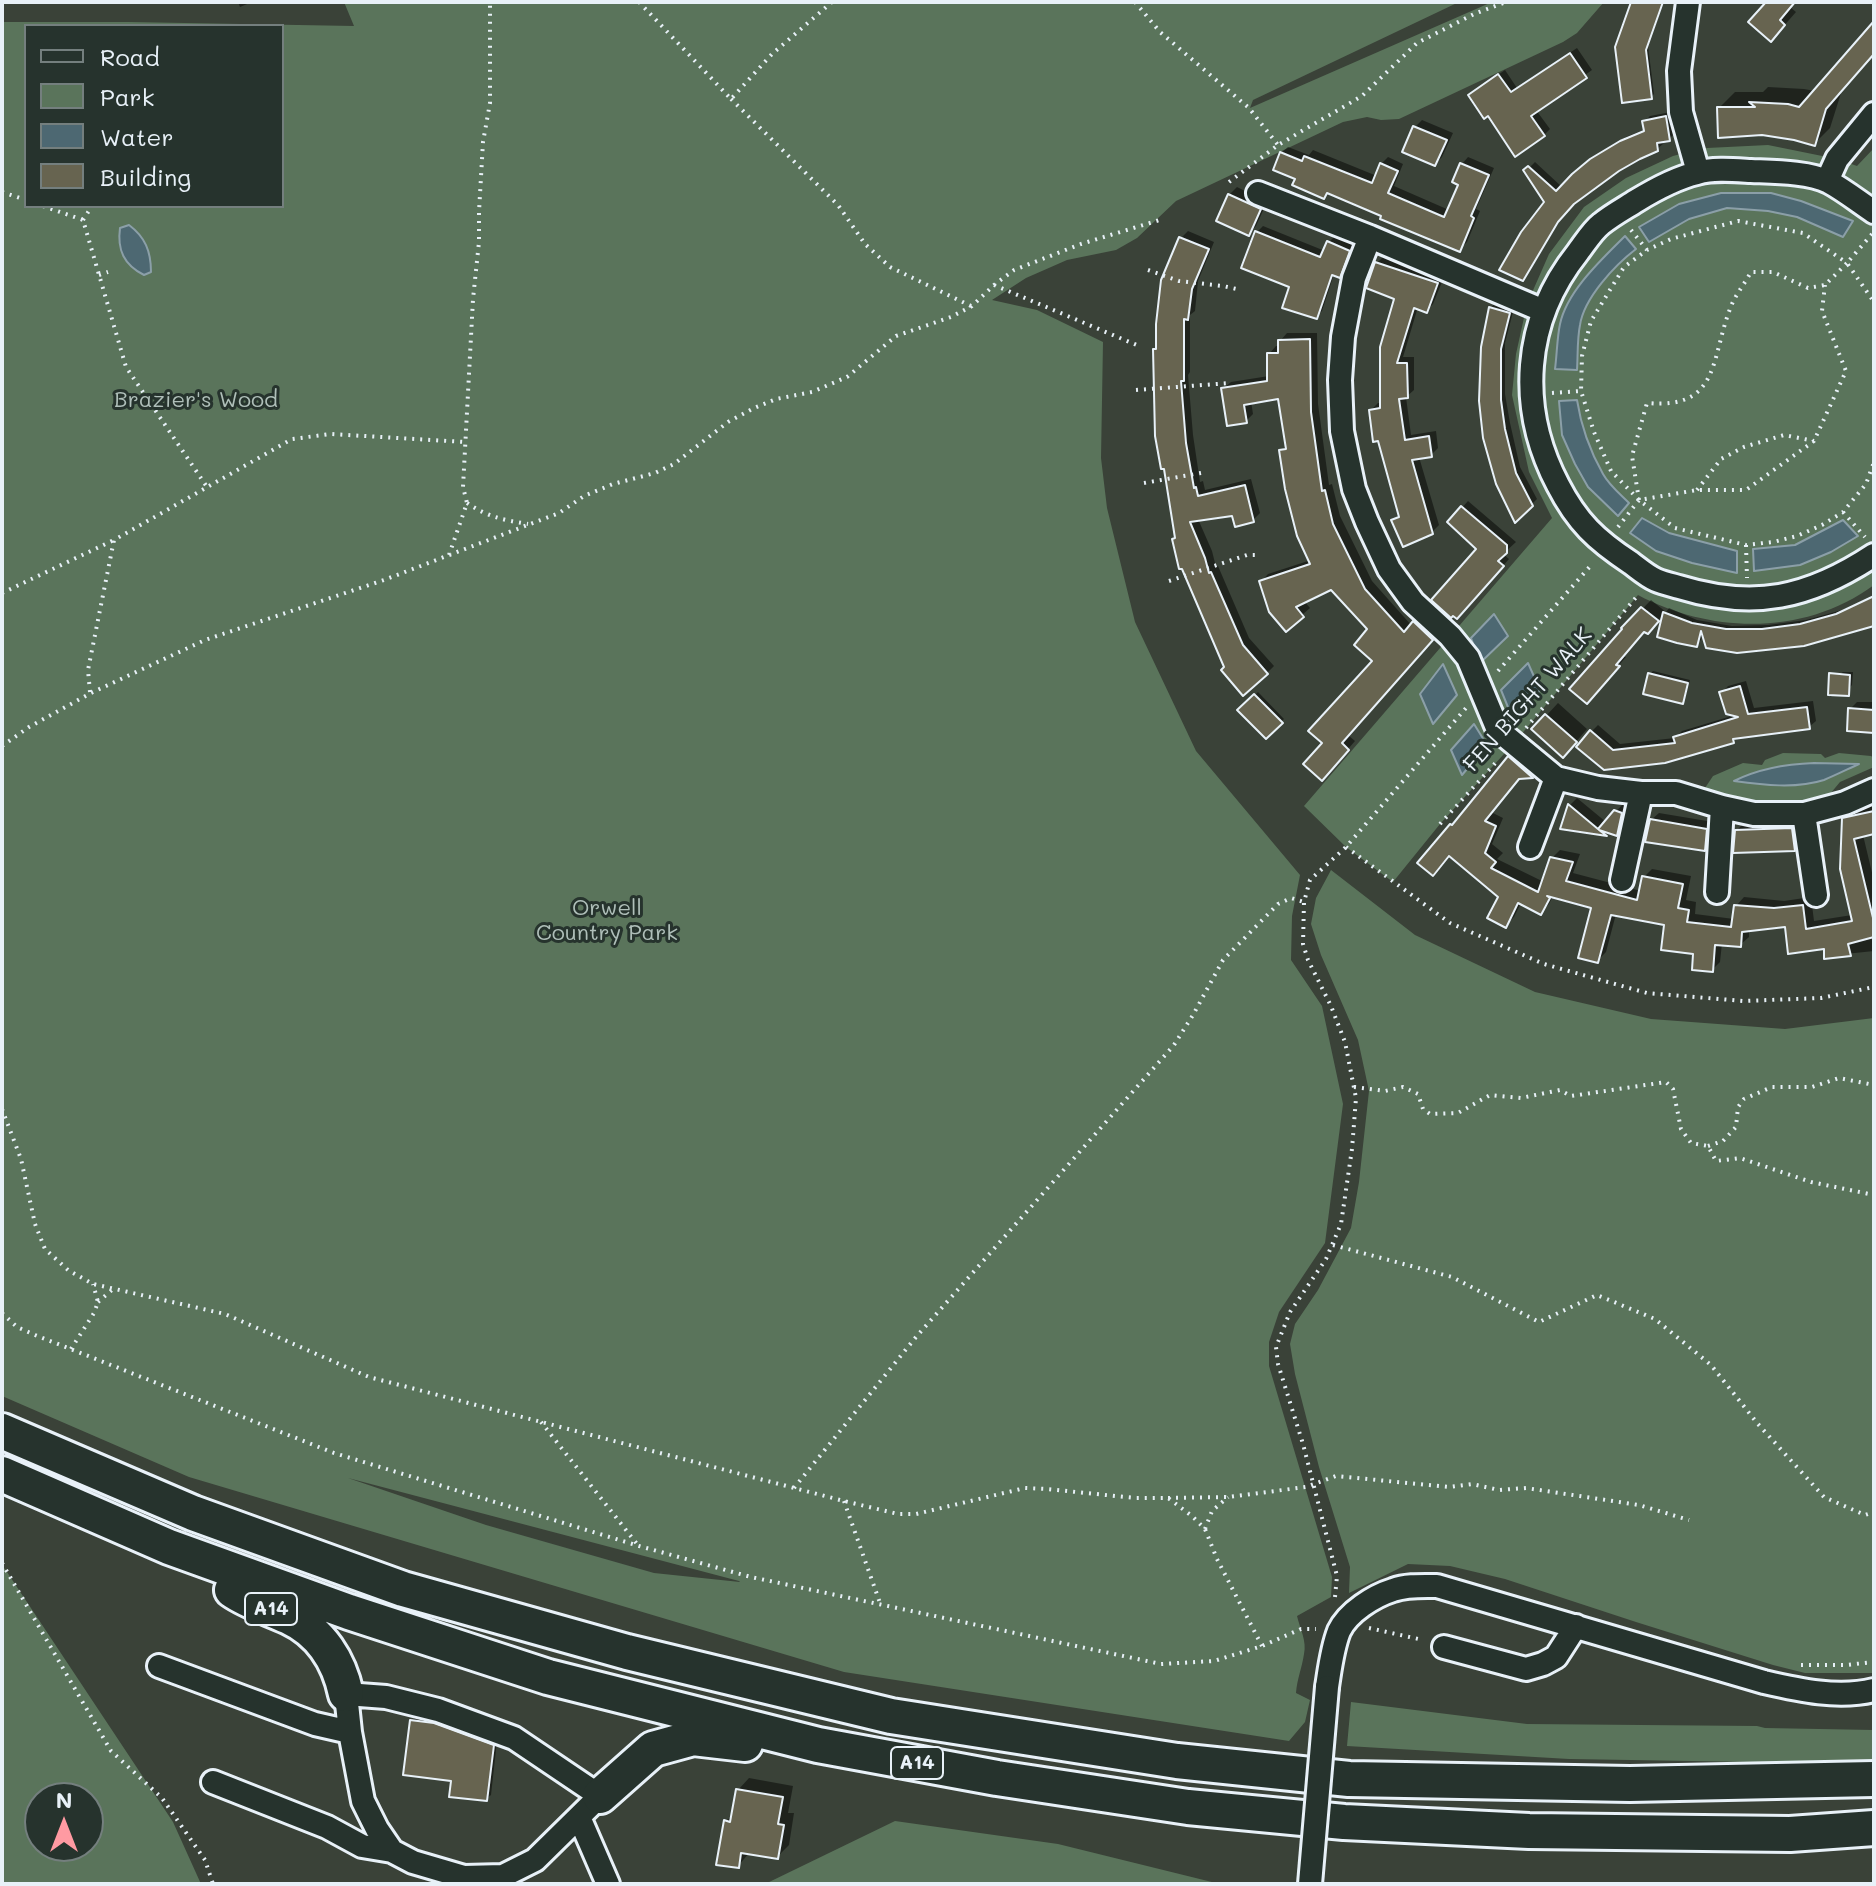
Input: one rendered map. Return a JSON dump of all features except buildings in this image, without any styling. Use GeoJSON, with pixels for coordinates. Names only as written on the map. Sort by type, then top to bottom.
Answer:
{"type":"FeatureCollection","features":[{"type":"Feature","properties":{"kind":"highway","name":"A14"},"geometry":{"type":"LineString","coordinates":[[2,1431],[193,1513],[403,1589],[627,1652],[891,1716],[1177,1761],[1349,1779],[1630,1784],[1874,1779]]}},
{"type":"Feature","properties":{"kind":"highway","name":"A14"},"geometry":{"type":"LineString","coordinates":[[2,1474],[169,1547],[349,1612],[548,1677],[818,1745],[997,1778],[1188,1807],[1344,1822],[1575,1831],[1790,1834],[1874,1828]]}},
{"type":"Feature","properties":{"kind":"highway","name":"A14"},"geometry":{"type":"LineString","coordinates":[[169,1547],[239,1595],[293,1619],[325,1643],[342,1673],[346,1694]]}},
{"type":"Feature","properties":{"kind":"highway","name":"A14"},"geometry":{"type":"LineString","coordinates":[[590,1807],[653,1749],[693,1738],[740,1744],[818,1745]]}},
{"type":"Feature","properties":{"kind":"street"},"geometry":{"type":"LineString","coordinates":[[1688,2],[1679,71],[1681,112],[1698,172]]}},
{"type":"Feature","properties":{"kind":"street"},"geometry":{"type":"LineString","coordinates":[[1827,181],[1837,159],[1874,114]]}},
{"type":"Feature","properties":{"kind":"street"},"geometry":{"type":"LineString","coordinates":[[1870,547],[1848,573],[1814,588],[1781,597],[1747,600],[1706,595],[1655,580],[1604,546],[1582,524],[1565,499],[1539,443],[1531,394],[1533,351],[1544,311],[1561,274],[1599,225],[1651,191],[1698,172],[1786,172],[1827,181],[1874,212]]}},
{"type":"Feature","properties":{"kind":"street"},"geometry":{"type":"LineString","coordinates":[[1258,193],[1544,311]]}},
{"type":"Feature","properties":{"kind":"street"},"geometry":{"type":"LineString","coordinates":[[1370,237],[1354,278],[1343,337],[1340,380],[1347,459],[1354,489],[1389,569],[1413,602],[1450,636],[1468,658],[1498,730],[1556,778],[1598,788],[1676,793],[1754,814],[1804,814],[1845,803],[1874,790]]}},
{"type":"Feature","properties":{"kind":"street"},"geometry":{"type":"LineString","coordinates":[[1530,847],[1556,778]]}},
{"type":"Feature","properties":{"kind":"street"},"geometry":{"type":"LineString","coordinates":[[1622,880],[1641,793]]}},
{"type":"Feature","properties":{"kind":"street"},"geometry":{"type":"LineString","coordinates":[[1717,892],[1722,807]]}},
{"type":"Feature","properties":{"kind":"street"},"geometry":{"type":"LineString","coordinates":[[1804,814],[1816,895]]}},
{"type":"Feature","properties":{"kind":"street"},"geometry":{"type":"LineString","coordinates":[[1310,1884],[1332,1651],[1341,1628],[1350,1616],[1392,1590],[1437,1586],[1799,1690],[1836,1694],[1874,1690]]}},
{"type":"Feature","properties":{"kind":"street"},"geometry":{"type":"LineString","coordinates":[[1444,1647],[1526,1669],[1556,1657],[1576,1626]]}},
{"type":"Feature","properties":{"kind":"street"},"geometry":{"type":"LineString","coordinates":[[159,1666],[315,1724],[350,1732]]}},
{"type":"Feature","properties":{"kind":"street"},"geometry":{"type":"LineString","coordinates":[[392,1851],[363,1801],[346,1694],[386,1697],[438,1710],[514,1738],[590,1807],[608,1884]]}},
{"type":"Feature","properties":{"kind":"street"},"geometry":{"type":"LineString","coordinates":[[213,1782],[327,1827],[362,1846],[392,1851],[413,1862],[464,1877],[503,1876],[535,1860],[590,1807]]}},
{"type":"Feature","properties":{"kind":"street"},"geometry":{"type":"LineString","coordinates":[[327,1827],[347,1819],[363,1801]]}},
{"type":"Feature","properties":{"kind":"path"},"geometry":{"type":"LineString","coordinates":[[449,555],[467,503],[463,487],[465,442],[483,142],[490,103],[490,2]]}},
{"type":"Feature","properties":{"kind":"path"},"geometry":{"type":"LineString","coordinates":[[639,2],[838,205],[865,244],[890,267],[972,306]]}},
{"type":"Feature","properties":{"kind":"path"},"geometry":{"type":"LineString","coordinates":[[731,99],[772,54],[832,2]]}},
{"type":"Feature","properties":{"kind":"path"},"geometry":{"type":"LineString","coordinates":[[1135,2],[1160,32],[1249,108],[1278,145]]}},
{"type":"Feature","properties":{"kind":"path"},"geometry":{"type":"LineString","coordinates":[[1229,182],[1278,145],[1362,96],[1417,43],[1474,14],[1506,2]]}},
{"type":"Feature","properties":{"kind":"path"},"geometry":{"type":"LineString","coordinates":[[2,192],[24,199]]}},
{"type":"Feature","properties":{"kind":"path"},"geometry":{"type":"LineString","coordinates":[[49,208],[83,220]]}},
{"type":"Feature","properties":{"kind":"path"},"geometry":{"type":"LineString","coordinates":[[91,208],[83,220],[126,367],[207,487]]}},
{"type":"Feature","properties":{"kind":"path"},"geometry":{"type":"LineString","coordinates":[[2,746],[29,727],[91,693],[205,640],[384,580],[559,513],[584,496],[613,484],[655,473],[674,464],[728,422],[754,408],[776,399],[812,392],[847,377],[896,336],[951,317],[972,306],[1014,270],[1081,244],[1163,219]]}},
{"type":"Feature","properties":{"kind":"path"},"geometry":{"type":"LineString","coordinates":[[1874,302],[1847,263],[1803,233],[1738,221],[1671,239],[1647,250],[1624,267],[1591,321],[1582,356],[1581,391],[1611,471],[1639,500],[1675,528],[1746,545],[1797,536],[1843,512],[1866,484],[1874,462]]}},
{"type":"Feature","properties":{"kind":"path"},"geometry":{"type":"LineString","coordinates":[[1639,500],[1632,456],[1647,403],[1668,405],[1687,400],[1705,385],[1733,303],[1751,272],[1773,272],[1808,288],[1825,285],[1874,232]]}},
{"type":"Feature","properties":{"kind":"path"},"geometry":{"type":"LineString","coordinates":[[1148,270],[1179,281],[1241,290]]}},
{"type":"Feature","properties":{"kind":"path"},"geometry":{"type":"LineString","coordinates":[[99,275],[108,272]]}},
{"type":"Feature","properties":{"kind":"path"},"geometry":{"type":"LineString","coordinates":[[994,285],[1139,346]]}},
{"type":"Feature","properties":{"kind":"path"},"geometry":{"type":"LineString","coordinates":[[1639,500],[1697,490],[1746,490],[1814,441],[1846,371],[1822,311],[1825,285]]}},
{"type":"Feature","properties":{"kind":"path"},"geometry":{"type":"LineString","coordinates":[[1136,390],[1230,383]]}},
{"type":"Feature","properties":{"kind":"path"},"geometry":{"type":"LineString","coordinates":[[2,593],[114,540],[292,439],[331,434],[465,442]]}},
{"type":"Feature","properties":{"kind":"path"},"geometry":{"type":"LineString","coordinates":[[1697,490],[1721,459],[1744,447],[1784,435],[1814,441]]}},
{"type":"Feature","properties":{"kind":"path"},"geometry":{"type":"LineString","coordinates":[[1144,483],[1201,473]]}},
{"type":"Feature","properties":{"kind":"path"},"geometry":{"type":"LineString","coordinates":[[467,503],[483,514],[530,524]]}},
{"type":"Feature","properties":{"kind":"path"},"geometry":{"type":"LineString","coordinates":[[1843,512],[1870,547]]}},
{"type":"Feature","properties":{"kind":"path"},"geometry":{"type":"LineString","coordinates":[[91,693],[88,670],[114,540]]}},
{"type":"Feature","properties":{"kind":"path"},"geometry":{"type":"LineString","coordinates":[[1169,581],[1247,555],[1256,555]]}},
{"type":"Feature","properties":{"kind":"path","name":"FEN BIGHT WALK"},"geometry":{"type":"LineString","coordinates":[[1440,824],[1514,743],[1638,595]]}},
{"type":"Feature","properties":{"kind":"path"},"geometry":{"type":"LineString","coordinates":[[1335,1599],[1337,1576],[1314,1483],[1278,1364],[1276,1347],[1290,1312],[1326,1259],[1341,1224],[1356,1098],[1345,1042],[1303,944],[1304,902],[1310,880],[1346,847],[1450,923],[1544,964],[1647,993],[1743,1001],[1821,998],[1874,987]]}},
{"type":"Feature","properties":{"kind":"path"},"geometry":{"type":"LineString","coordinates":[[794,1488],[916,1337],[1174,1045],[1223,960],[1278,904],[1291,898],[1304,902]]}},
{"type":"Feature","properties":{"kind":"path"},"geometry":{"type":"LineString","coordinates":[[1354,1087],[1385,1091],[1403,1087],[1418,1094],[1423,1109],[1430,1114],[1458,1113],[1490,1095],[1521,1098],[1560,1090],[1571,1096],[1666,1082],[1673,1089],[1681,1129],[1691,1143],[1708,1146],[1723,1141],[1736,1127],[1738,1107],[1744,1099],[1772,1087],[1812,1087],[1839,1078],[1874,1085]]}},
{"type":"Feature","properties":{"kind":"path"},"geometry":{"type":"LineString","coordinates":[[2,1109],[21,1159],[35,1224],[45,1249],[68,1270],[93,1284],[225,1314],[369,1377],[844,1501],[898,1514],[916,1514],[1025,1488],[1135,1498],[1228,1497],[1306,1487],[1336,1476],[1449,1487],[1472,1484],[1499,1490],[1526,1488],[1639,1505],[1689,1520]]}},
{"type":"Feature","properties":{"kind":"path"},"geometry":{"type":"LineString","coordinates":[[1708,1146],[1716,1161],[1740,1158],[1811,1182],[1874,1195]]}},
{"type":"Feature","properties":{"kind":"path"},"geometry":{"type":"LineString","coordinates":[[1333,1245],[1452,1277],[1539,1322],[1597,1295],[1655,1319],[1711,1365],[1758,1424],[1824,1497],[1865,1515],[1874,1512]]}},
{"type":"Feature","properties":{"kind":"path"},"geometry":{"type":"LineString","coordinates":[[93,1284],[98,1302]]}},
{"type":"Feature","properties":{"kind":"path"},"geometry":{"type":"LineString","coordinates":[[71,1349],[98,1302],[113,1289]]}},
{"type":"Feature","properties":{"kind":"path"},"geometry":{"type":"LineString","coordinates":[[2,1313],[17,1327],[334,1453],[751,1577],[1161,1664],[1214,1661],[1262,1646],[1301,1629],[1370,1628],[1444,1647]]}},
{"type":"Feature","properties":{"kind":"path"},"geometry":{"type":"LineString","coordinates":[[540,1421],[639,1546]]}},
{"type":"Feature","properties":{"kind":"path"},"geometry":{"type":"LineString","coordinates":[[1205,1529],[1212,1511],[1228,1497]]}},
{"type":"Feature","properties":{"kind":"path"},"geometry":{"type":"LineString","coordinates":[[1168,1498],[1205,1529],[1262,1646]]}},
{"type":"Feature","properties":{"kind":"path"},"geometry":{"type":"LineString","coordinates":[[844,1501],[880,1603]]}},
{"type":"Feature","properties":{"kind":"path"},"geometry":{"type":"LineString","coordinates":[[2,1563],[111,1751],[162,1798],[205,1860],[213,1884]]}},
{"type":"Feature","properties":{"kind":"path"},"geometry":{"type":"LineString","coordinates":[[1764,1682],[1780,1669],[1793,1664],[1814,1666],[1874,1662]]}},
{"type":"Feature","properties":{"kind":"green space","name":"Orwell Country Park"},"geometry":{"type":"Polygon","coordinates":[[[344,2],[1459,2],[1253,100],[1250,108],[1492,2],[1604,2],[1577,33],[1563,42],[1399,119],[1367,117],[1343,122],[1176,201],[1137,238],[1116,250],[1067,260],[1026,278],[992,300],[1037,310],[1103,342],[1101,458],[1107,508],[1135,622],[1196,751],[1300,875],[1292,916],[1291,960],[1322,1006],[1343,1104],[1325,1243],[1279,1312],[1269,1342],[1269,1366],[1332,1577],[1331,1597],[1297,1616],[1305,1649],[1296,1693],[1310,1700],[1305,1722],[1289,1741],[844,1672],[189,1477],[2,1396],[2,22],[242,24],[24,24],[24,208],[284,208],[284,25],[354,26],[344,2]],[[348,1478],[486,1525],[654,1573],[739,1581],[348,1478]]]}},
{"type":"Feature","properties":{"kind":"green space"},"geometry":{"type":"Polygon","coordinates":[[[1768,145],[1857,166],[1874,148],[1874,585],[1847,602],[1818,614],[1758,624],[1696,617],[1638,595],[1393,882],[1346,847],[1304,806],[1552,518],[1529,472],[1512,395],[1516,354],[1527,304],[1549,254],[1584,207],[1626,178],[1673,156],[1692,151],[1768,145]]]}},
{"type":"Feature","properties":{"kind":"green space"},"geometry":{"type":"Polygon","coordinates":[[[1783,753],[1821,754],[1825,758],[1839,753],[1871,756],[1874,767],[1840,782],[1830,794],[1800,802],[1758,803],[1729,798],[1705,788],[1713,776],[1743,763],[1762,765],[1765,760],[1783,753]]]}},
{"type":"Feature","properties":{"kind":"green space"},"geometry":{"type":"Polygon","coordinates":[[[1331,870],[1415,935],[1535,992],[1651,1019],[1785,1029],[1874,1018],[1874,1673],[1805,1673],[1773,1665],[1505,1579],[1450,1566],[1408,1564],[1349,1593],[1350,1567],[1319,1467],[1290,1344],[1295,1324],[1318,1290],[1351,1228],[1369,1091],[1358,1040],[1311,924],[1316,898],[1331,870]]]}},
{"type":"Feature","properties":{"kind":"green space"},"geometry":{"type":"Polygon","coordinates":[[[2,1567],[173,1822],[201,1884],[2,1884],[2,1567]]]}},
{"type":"Feature","properties":{"kind":"green space"},"geometry":{"type":"Polygon","coordinates":[[[1351,1702],[1527,1724],[1874,1730],[1874,1764],[1569,1759],[1347,1746],[1351,1702]]]}},
{"type":"Feature","properties":{"kind":"green space"},"geometry":{"type":"Polygon","coordinates":[[[895,1821],[1058,1844],[1220,1884],[765,1884],[895,1821]]]}},
{"type":"Feature","properties":{"kind":"water"},"geometry":{"type":"Polygon","coordinates":[[[1721,193],[1771,193],[1853,221],[1843,237],[1797,217],[1727,208],[1689,219],[1649,242],[1639,227],[1679,204],[1721,193]]]}},
{"type":"Feature","properties":{"kind":"water"},"geometry":{"type":"Polygon","coordinates":[[[129,225],[143,240],[150,257],[151,272],[144,275],[131,267],[121,250],[120,228],[129,225]]]}},
{"type":"Feature","properties":{"kind":"water"},"geometry":{"type":"Polygon","coordinates":[[[1625,236],[1636,249],[1610,273],[1587,304],[1579,331],[1577,370],[1555,369],[1560,324],[1570,300],[1586,276],[1625,236]]]}},
{"type":"Feature","properties":{"kind":"water"},"geometry":{"type":"Polygon","coordinates":[[[1577,400],[1598,465],[1608,482],[1629,503],[1618,516],[1588,487],[1562,435],[1559,401],[1577,400]]]}},
{"type":"Feature","properties":{"kind":"water"},"geometry":{"type":"Polygon","coordinates":[[[1642,518],[1669,533],[1737,551],[1737,573],[1656,551],[1630,533],[1642,518]]]}},
{"type":"Feature","properties":{"kind":"water"},"geometry":{"type":"Polygon","coordinates":[[[1843,520],[1858,536],[1800,565],[1754,571],[1753,549],[1795,545],[1843,520]]]}},
{"type":"Feature","properties":{"kind":"water"},"geometry":{"type":"Polygon","coordinates":[[[1494,614],[1508,636],[1480,663],[1471,638],[1494,614]]]}},
{"type":"Feature","properties":{"kind":"water"},"geometry":{"type":"Polygon","coordinates":[[[1528,663],[1540,690],[1512,717],[1501,690],[1528,663]]]}},
{"type":"Feature","properties":{"kind":"water"},"geometry":{"type":"Polygon","coordinates":[[[1443,664],[1457,695],[1433,724],[1420,694],[1443,664]]]}},
{"type":"Feature","properties":{"kind":"water"},"geometry":{"type":"Polygon","coordinates":[[[1474,724],[1487,745],[1462,775],[1451,750],[1474,724]]]}},
{"type":"Feature","properties":{"kind":"water"},"geometry":{"type":"Polygon","coordinates":[[[1814,763],[1859,764],[1824,780],[1802,785],[1734,781],[1773,768],[1814,763]]]}},
{"type":"Feature","properties":{"kind":"park label","name":"Brazier's Wood"},"geometry":{"type":"Point","coordinates":[196,400]}}]}
